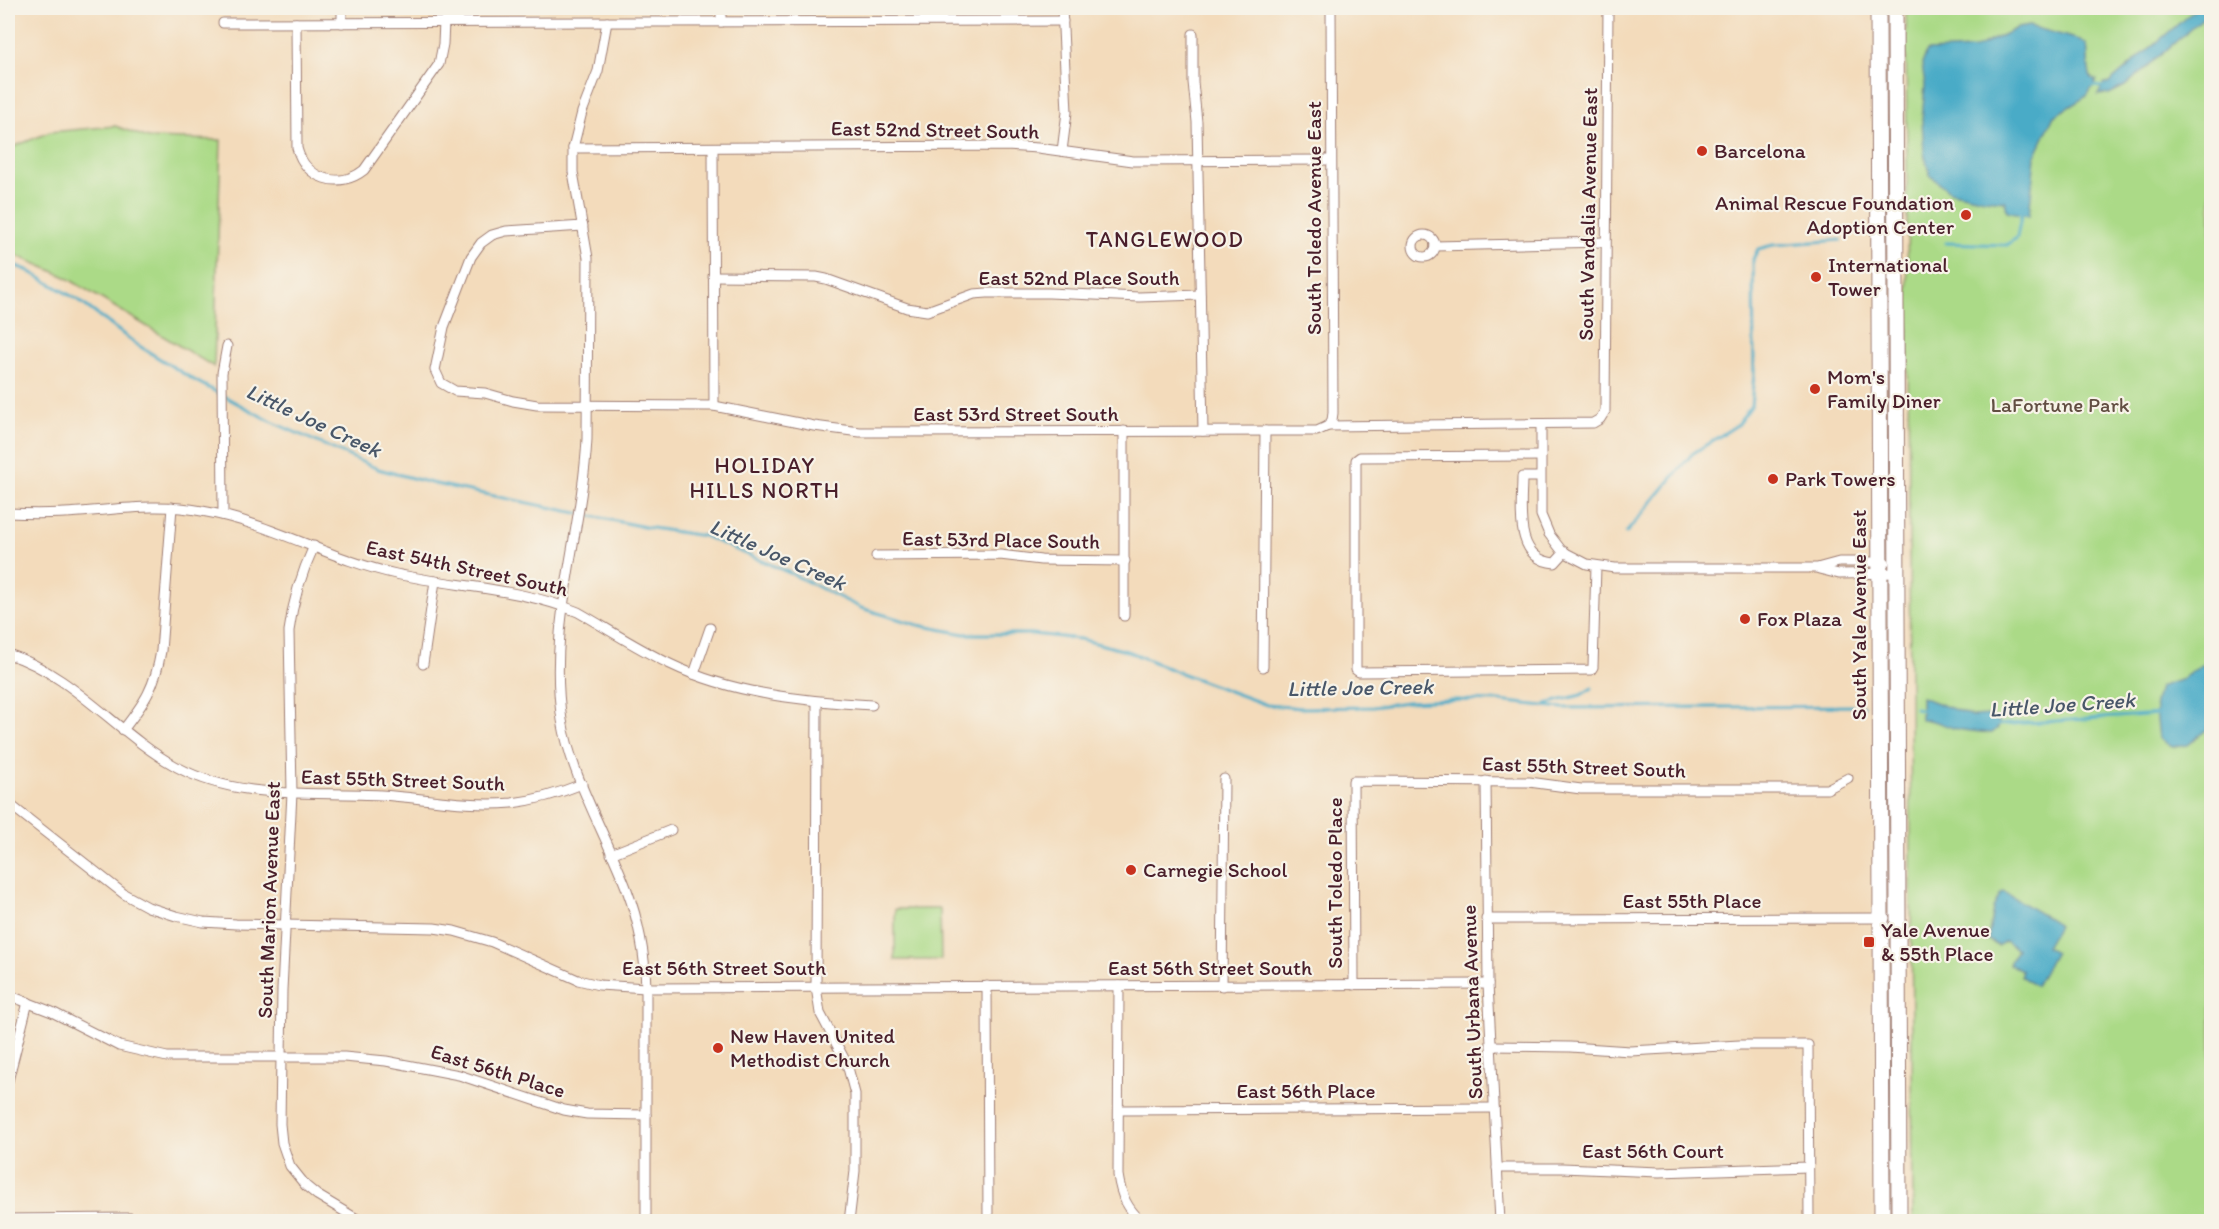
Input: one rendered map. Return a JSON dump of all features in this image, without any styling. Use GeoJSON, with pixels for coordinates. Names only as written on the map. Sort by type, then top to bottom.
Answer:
{"type":"FeatureCollection","features":[{"type":"Feature","properties":{"kind":"main road","name":"South Yale Avenue East"},"geometry":{"type":"LineString","coordinates":[[1878,8],[1882,1221]]}},
{"type":"Feature","properties":{"kind":"main road","name":"South Yale Avenue East"},"geometry":{"type":"LineString","coordinates":[[1895,8],[1899,1221]]}},
{"type":"Feature","properties":{"kind":"street"},"geometry":{"type":"LineString","coordinates":[[342,8],[342,23]]}},
{"type":"Feature","properties":{"kind":"street"},"geometry":{"type":"LineString","coordinates":[[721,8],[721,22]]}},
{"type":"Feature","properties":{"kind":"street"},"geometry":{"type":"LineString","coordinates":[[1062,8],[1067,112],[1062,151]]}},
{"type":"Feature","properties":{"kind":"street","name":"South Toledo Avenue East"},"geometry":{"type":"LineString","coordinates":[[1328,426],[1333,413],[1331,8]]}},
{"type":"Feature","properties":{"kind":"street","name":"South Vandalia Avenue East"},"geometry":{"type":"LineString","coordinates":[[1600,419],[1605,411],[1608,8]]}},
{"type":"Feature","properties":{"kind":"street"},"geometry":{"type":"LineString","coordinates":[[223,23],[1063,21]]}},
{"type":"Feature","properties":{"kind":"street"},"geometry":{"type":"LineString","coordinates":[[296,23],[297,148],[303,162],[312,172],[320,177],[339,181],[356,176],[364,170],[430,79],[442,54],[444,22]]}},
{"type":"Feature","properties":{"kind":"street"},"geometry":{"type":"LineString","coordinates":[[607,22],[598,71],[582,112],[573,148],[573,172],[588,267],[587,440],[582,488],[562,605],[557,660],[558,692],[569,749],[627,890],[641,934],[646,988],[646,1221]]}},
{"type":"Feature","properties":{"kind":"street"},"geometry":{"type":"LineString","coordinates":[[1193,34],[1193,82],[1198,160],[1203,431]]}},
{"type":"Feature","properties":{"kind":"street","name":"East 52nd Street South"},"geometry":{"type":"LineString","coordinates":[[573,148],[985,146],[1038,148],[1133,161],[1331,160]]}},
{"type":"Feature","properties":{"kind":"street"},"geometry":{"type":"LineString","coordinates":[[713,148],[714,406]]}},
{"type":"Feature","properties":{"kind":"street","name":"East 53rd Street South"},"geometry":{"type":"LineString","coordinates":[[583,226],[506,231],[492,235],[481,243],[471,257],[456,294],[435,362],[438,379],[445,386],[455,391],[485,393],[524,404],[714,406],[813,426],[861,432],[1317,431],[1328,426],[1593,423],[1600,419]]}},
{"type":"Feature","properties":{"kind":"street"},"geometry":{"type":"LineString","coordinates":[[1435,246],[1605,242]]}},
{"type":"Feature","properties":{"kind":"street","name":"East 52nd Place South"},"geometry":{"type":"LineString","coordinates":[[713,276],[816,277],[907,308],[927,311],[974,294],[987,293],[1139,297],[1200,295]]}},
{"type":"Feature","properties":{"kind":"street"},"geometry":{"type":"LineString","coordinates":[[223,515],[222,373],[227,346]]}},
{"type":"Feature","properties":{"kind":"street"},"geometry":{"type":"LineString","coordinates":[[1541,424],[1541,515],[1549,534],[1565,552],[1587,564],[1615,568],[1817,568],[1839,562],[1897,567]]}},
{"type":"Feature","properties":{"kind":"street"},"geometry":{"type":"LineString","coordinates":[[1124,431],[1124,616]]}},
{"type":"Feature","properties":{"kind":"street"},"geometry":{"type":"LineString","coordinates":[[1263,667],[1265,431]]}},
{"type":"Feature","properties":{"kind":"street"},"geometry":{"type":"LineString","coordinates":[[1541,456],[1360,457],[1356,460],[1356,670],[1359,672],[1591,670],[1593,667],[1596,566]]}},
{"type":"Feature","properties":{"kind":"street"},"geometry":{"type":"LineString","coordinates":[[1540,477],[1522,477],[1522,530],[1525,543],[1545,562],[1555,564],[1565,552]]}},
{"type":"Feature","properties":{"kind":"street"},"geometry":{"type":"LineString","coordinates":[[123,730],[149,694],[158,670],[172,507]]}},
{"type":"Feature","properties":{"kind":"street","name":"East 54th Street South"},"geometry":{"type":"LineString","coordinates":[[8,513],[172,507],[223,515],[270,528],[353,562],[385,572],[514,593],[562,605],[669,664],[736,688],[817,702],[872,705]]}},
{"type":"Feature","properties":{"kind":"street","name":"South Marion Avenue East"},"geometry":{"type":"LineString","coordinates":[[314,546],[300,576],[291,611],[289,631],[292,793],[282,990],[280,1124],[282,1143],[290,1166],[306,1186],[317,1195],[362,1221]]}},
{"type":"Feature","properties":{"kind":"street","name":"East 53rd Place South"},"geometry":{"type":"LineString","coordinates":[[876,555],[1000,555],[1041,560],[1125,561]]}},
{"type":"Feature","properties":{"kind":"street"},"geometry":{"type":"LineString","coordinates":[[423,664],[435,581]]}},
{"type":"Feature","properties":{"kind":"street"},"geometry":{"type":"LineString","coordinates":[[694,674],[710,628]]}},
{"type":"Feature","properties":{"kind":"street","name":"East 55th Street South"},"geometry":{"type":"LineString","coordinates":[[8,654],[35,665],[69,686],[156,755],[206,780],[248,790],[363,794],[487,804],[513,803],[540,798],[582,784]]}},
{"type":"Feature","properties":{"kind":"street"},"geometry":{"type":"LineString","coordinates":[[817,702],[816,987],[820,1013],[847,1064],[855,1094],[855,1171],[849,1221]]}},
{"type":"Feature","properties":{"kind":"street","name":"East 55th Street South"},"geometry":{"type":"LineString","coordinates":[[1353,781],[1529,782],[1581,789],[1827,789],[1848,778]]}},
{"type":"Feature","properties":{"kind":"street"},"geometry":{"type":"LineString","coordinates":[[1222,986],[1224,779]]}},
{"type":"Feature","properties":{"kind":"street","name":"South Toledo Place"},"geometry":{"type":"LineString","coordinates":[[1353,781],[1354,985]]}},
{"type":"Feature","properties":{"kind":"street","name":"South Urbana Avenue"},"geometry":{"type":"LineString","coordinates":[[1486,781],[1488,984],[1500,1221]]}},
{"type":"Feature","properties":{"kind":"street","name":"East 56th Street South"},"geometry":{"type":"LineString","coordinates":[[8,803],[124,894],[148,907],[177,916],[203,922],[415,926],[454,931],[492,942],[578,980],[599,985],[646,988],[1488,984]]}},
{"type":"Feature","properties":{"kind":"street"},"geometry":{"type":"LineString","coordinates":[[612,854],[670,830]]}},
{"type":"Feature","properties":{"kind":"street","name":"East 55th Place"},"geometry":{"type":"LineString","coordinates":[[1486,919],[1898,918]]}},
{"type":"Feature","properties":{"kind":"street"},"geometry":{"type":"LineString","coordinates":[[987,986],[988,1221]]}},
{"type":"Feature","properties":{"kind":"street"},"geometry":{"type":"LineString","coordinates":[[1119,986],[1118,1175],[1125,1203],[1142,1221]]}},
{"type":"Feature","properties":{"kind":"street","name":"East 56th Place"},"geometry":{"type":"LineString","coordinates":[[8,995],[28,1002],[119,1046],[167,1058],[344,1058],[423,1067],[459,1075],[564,1110],[586,1114],[646,1115]]}},
{"type":"Feature","properties":{"kind":"street"},"geometry":{"type":"LineString","coordinates":[[8,1081],[28,1002]]}},
{"type":"Feature","properties":{"kind":"street"},"geometry":{"type":"LineString","coordinates":[[1491,1046],[1570,1047],[1630,1051],[1740,1045],[1808,1045],[1809,1221]]}},
{"type":"Feature","properties":{"kind":"street","name":"East 56th Place"},"geometry":{"type":"LineString","coordinates":[[1119,1110],[1494,1108]]}},
{"type":"Feature","properties":{"kind":"street","name":"East 56th Court"},"geometry":{"type":"LineString","coordinates":[[1497,1168],[1659,1172],[1808,1167]]}},
{"type":"Feature","properties":{"kind":"street"},"geometry":{"type":"LineString","coordinates":[[8,1219],[130,1218],[142,1221]]}},
{"type":"Feature","properties":{"kind":"green space","name":"LaFortune Park"},"geometry":{"type":"Polygon","coordinates":[[[1906,8],[2211,8],[2211,1221],[1913,1221],[1906,8]]]}},
{"type":"Feature","properties":{"kind":"green space"},"geometry":{"type":"Polygon","coordinates":[[[115,126],[148,138],[221,140],[214,367],[62,275],[8,252],[8,149],[50,132],[115,126]]]}},
{"type":"Feature","properties":{"kind":"green space"},"geometry":{"type":"Polygon","coordinates":[[[895,909],[940,909],[941,960],[895,960],[895,909]]]}},
{"type":"Feature","properties":{"kind":"water"},"geometry":{"type":"Polygon","coordinates":[[[2197,8],[2211,8],[2211,11],[2125,86],[2109,94],[2098,95],[2104,83],[2109,83],[2197,8]]]}},
{"type":"Feature","properties":{"kind":"water"},"geometry":{"type":"Polygon","coordinates":[[[2029,26],[2080,40],[2087,45],[2091,78],[2097,80],[2087,96],[2054,116],[2035,156],[2029,216],[2007,211],[2005,201],[1949,191],[1930,175],[1924,153],[1922,120],[1925,85],[1922,64],[1927,51],[1974,49],[2017,28],[2029,26]]]}},
{"type":"Feature","properties":{"kind":"water"},"geometry":{"type":"Polygon","coordinates":[[[2211,659],[2211,726],[2188,745],[2172,747],[2159,738],[2155,702],[2159,687],[2180,680],[2211,659]]]}},
{"type":"Feature","properties":{"kind":"water"},"geometry":{"type":"Polygon","coordinates":[[[1921,697],[1972,716],[1990,715],[1999,722],[1998,728],[1992,733],[1972,731],[1921,719],[1921,697]]]}},
{"type":"Feature","properties":{"kind":"water"},"geometry":{"type":"Polygon","coordinates":[[[2004,892],[2058,926],[2046,947],[2055,952],[2036,986],[2020,976],[2022,971],[2009,964],[2017,949],[2005,941],[1998,946],[1988,940],[1993,908],[2001,893],[2004,892]]]}},
{"type":"Feature","properties":{"kind":"waterway","name":"Little Joe Creek"},"geometry":{"type":"LineString","coordinates":[[2091,86],[2105,87]]}},
{"type":"Feature","properties":{"kind":"waterway","name":"Little Joe Creek"},"geometry":{"type":"LineString","coordinates":[[1946,243],[2007,245],[2017,237],[2022,211]]}},
{"type":"Feature","properties":{"kind":"waterway","name":"Little Joe Creek"},"geometry":{"type":"LineString","coordinates":[[1626,533],[1692,454],[1737,425],[1751,406],[1754,374],[1753,259],[1758,249],[1773,245],[1841,240]]}},
{"type":"Feature","properties":{"kind":"waterway","name":"Little Joe Creek"},"geometry":{"type":"LineString","coordinates":[[8,263],[27,270],[78,300],[136,344],[194,380],[272,422],[378,469],[431,483],[645,527],[704,536],[790,573],[861,608],[918,625],[964,634],[1032,634],[1080,639],[1130,652],[1267,705],[1301,708],[1373,707],[1406,702],[1453,700],[1499,701],[1562,708],[1864,706]]}},
{"type":"Feature","properties":{"kind":"waterway","name":"Little Joe Creek"},"geometry":{"type":"LineString","coordinates":[[1546,704],[1581,695],[1592,688]]}},
{"type":"Feature","properties":{"kind":"waterway","name":"Little Joe Creek"},"geometry":{"type":"LineString","coordinates":[[1915,708],[1923,710]]}},
{"type":"Feature","properties":{"kind":"waterway","name":"Little Joe Creek"},"geometry":{"type":"LineString","coordinates":[[1996,725],[2160,714]]}},
{"type":"Feature","properties":{"kind":"place","name":"Barcelona"},"geometry":{"type":"Point","coordinates":[1702,151]}},
{"type":"Feature","properties":{"kind":"place","name":"Animal Rescue Foundation Adoption Center"},"geometry":{"type":"Point","coordinates":[1966,215]}},
{"type":"Feature","properties":{"kind":"place","name":"International Tower"},"geometry":{"type":"Point","coordinates":[1816,277]}},
{"type":"Feature","properties":{"kind":"place","name":"Mom's Family Diner"},"geometry":{"type":"Point","coordinates":[1815,389]}},
{"type":"Feature","properties":{"kind":"place","name":"Park Towers"},"geometry":{"type":"Point","coordinates":[1773,479]}},
{"type":"Feature","properties":{"kind":"place","name":"Fox Plaza"},"geometry":{"type":"Point","coordinates":[1745,619]}},
{"type":"Feature","properties":{"kind":"place","name":"Carnegie School"},"geometry":{"type":"Point","coordinates":[1131,870]}},
{"type":"Feature","properties":{"kind":"place","name":"Yale Avenue & 55th Place"},"geometry":{"type":"Point","coordinates":[1869,942]}},
{"type":"Feature","properties":{"kind":"place","name":"New Haven United Methodist Church"},"geometry":{"type":"Point","coordinates":[718,1048]}},
{"type":"Feature","properties":{"kind":"district","name":"TANGLEWOOD"},"geometry":{"type":"Point","coordinates":[1165,239]}},
{"type":"Feature","properties":{"kind":"district","name":"HOLIDAY HILLS NORTH"},"geometry":{"type":"Point","coordinates":[765,478]}}]}
